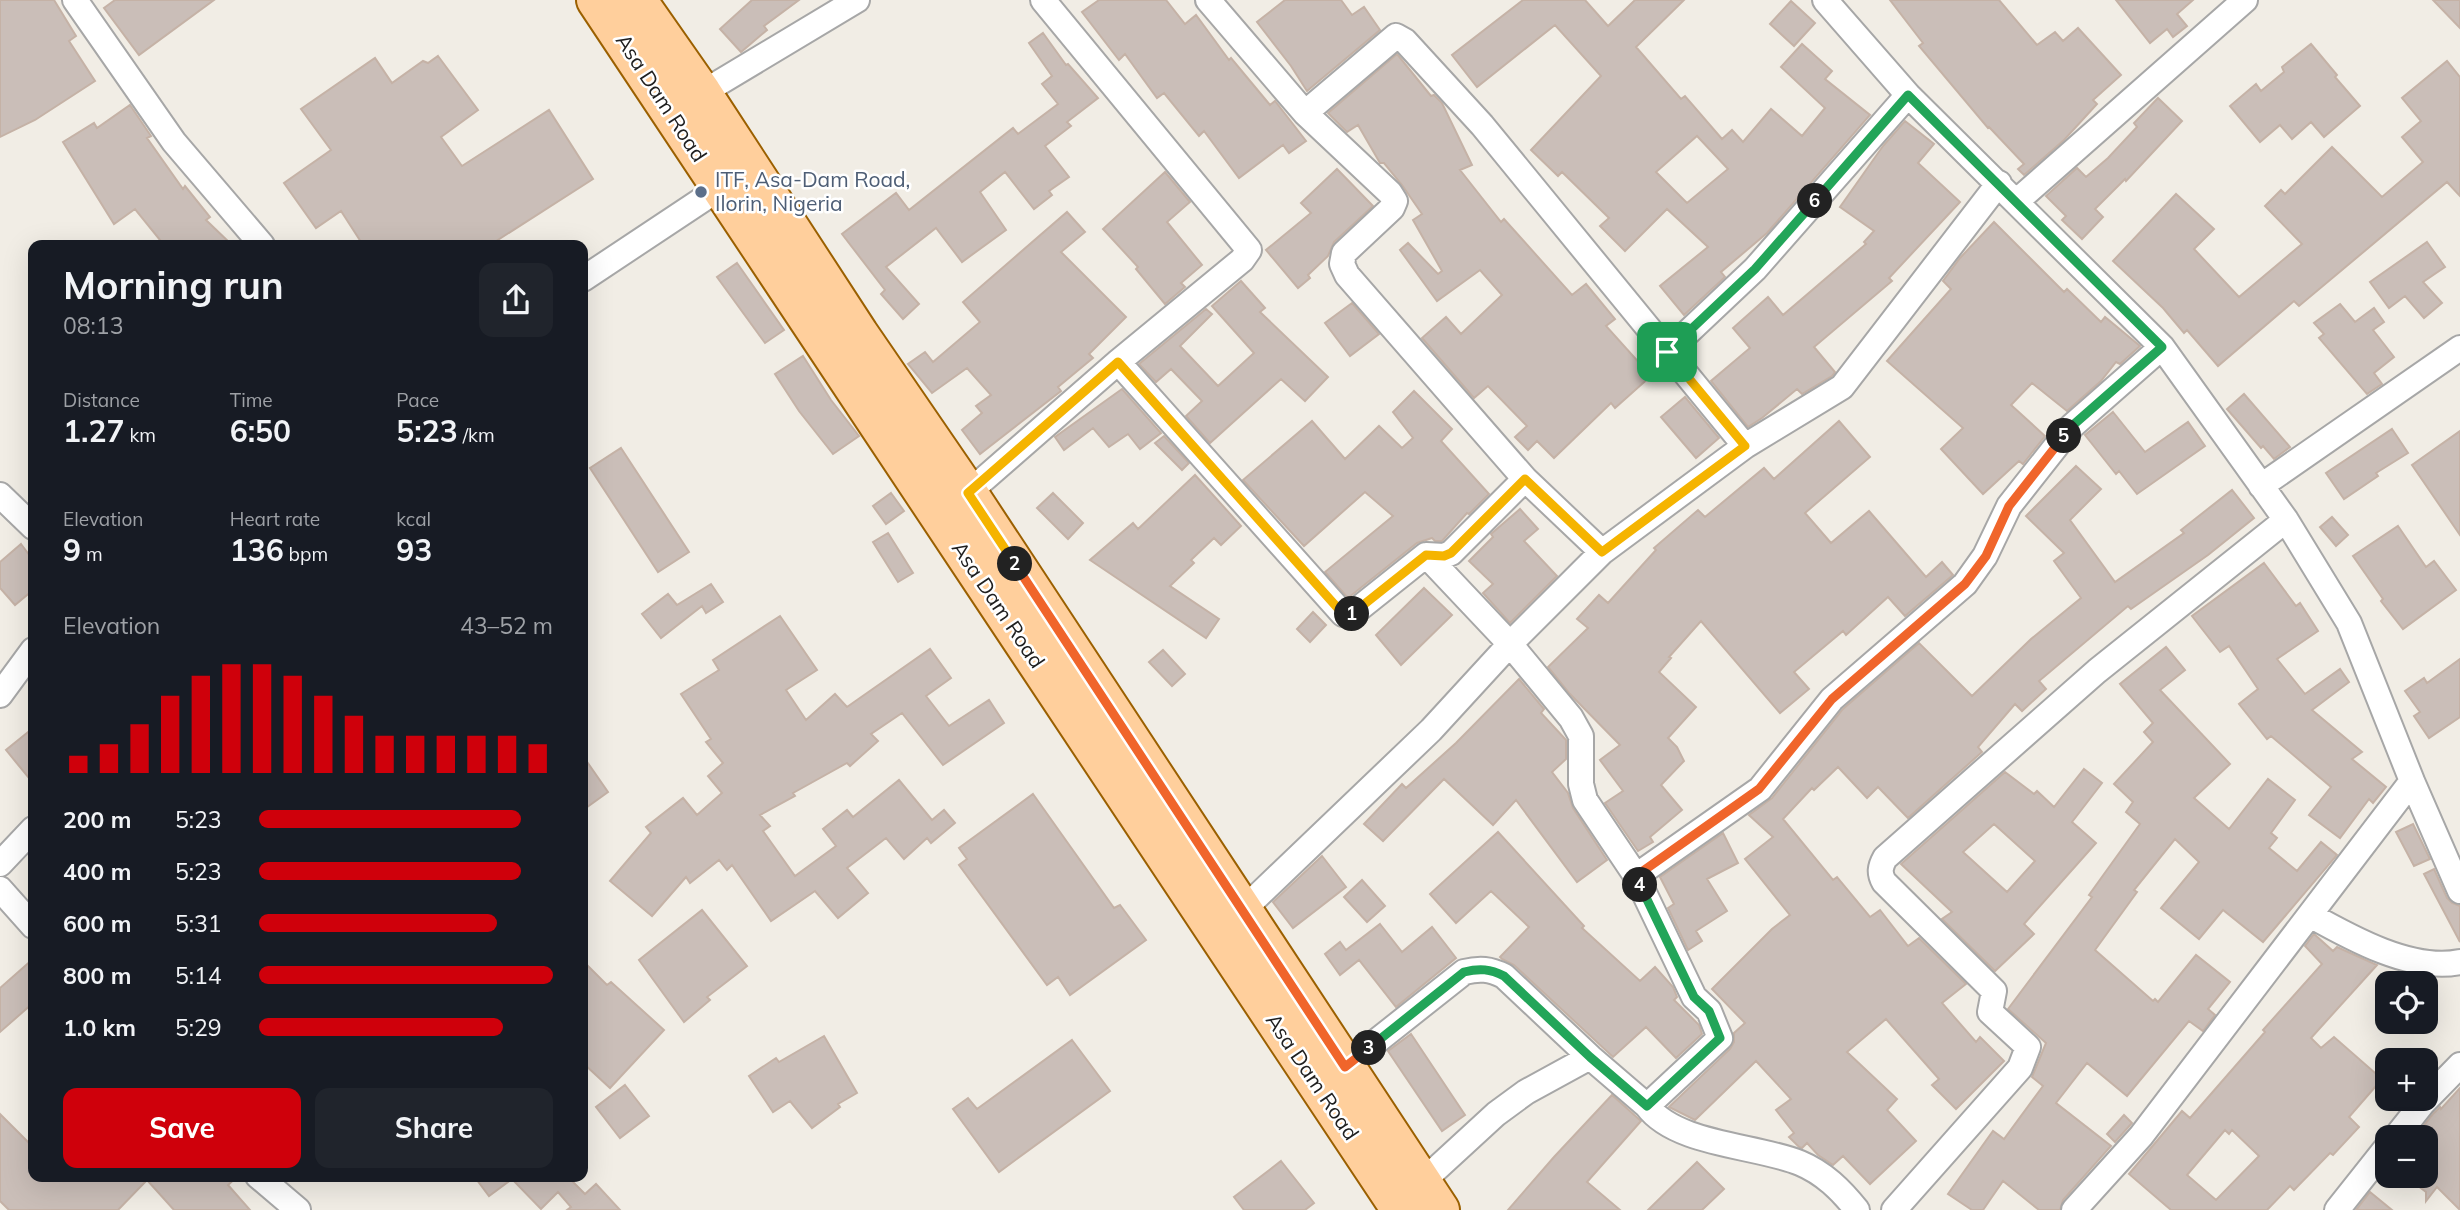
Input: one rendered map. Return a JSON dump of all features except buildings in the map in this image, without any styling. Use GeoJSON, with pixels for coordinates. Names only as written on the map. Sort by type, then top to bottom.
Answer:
{"type":"FeatureCollection","features":[{"type":"Feature","properties":{"kind":"main road","name":"Asa Dam Road"},"geometry":{"type":"LineString","coordinates":[[596,0],[720,188],[968,493],[1345,1067],[1421,1201]]}},
{"type":"Feature","properties":{"kind":"main road","name":"Asa Dam Road"},"geometry":{"type":"LineString","coordinates":[[637,0],[702,93],[843,342],[1421,1201]]}},
{"type":"Feature","properties":{"kind":"street"},"geometry":{"type":"LineString","coordinates":[[75,0],[174,142],[258,240]]}},
{"type":"Feature","properties":{"kind":"street"},"geometry":{"type":"LineString","coordinates":[[702,93],[858,0]]}},
{"type":"Feature","properties":{"kind":"street"},"geometry":{"type":"LineString","coordinates":[[968,493],[1118,362],[1242,260],[1249,250],[1042,0]]}},
{"type":"Feature","properties":{"kind":"street"},"geometry":{"type":"LineString","coordinates":[[1208,0],[1305,113],[1390,193],[1395,201],[1392,208],[1344,253],[1342,264],[1347,275],[1525,479],[1602,552]]}},
{"type":"Feature","properties":{"kind":"street"},"geometry":{"type":"LineString","coordinates":[[1825,0],[1908,95],[2162,347],[2286,520],[2349,623],[2412,781],[2457,877]]}},
{"type":"Feature","properties":{"kind":"street"},"geometry":{"type":"LineString","coordinates":[[2017,201],[2245,0]]}},
{"type":"Feature","properties":{"kind":"street"},"geometry":{"type":"LineString","coordinates":[[1305,113],[1396,36],[1405,41],[1482,125],[1745,446]]}},
{"type":"Feature","properties":{"kind":"street"},"geometry":{"type":"LineString","coordinates":[[1667,352],[1755,269],[1908,95]]}},
{"type":"Feature","properties":{"kind":"street"},"geometry":{"type":"LineString","coordinates":[[1243,910],[1431,730],[1510,644],[1602,552],[1745,446],[1842,387],[1999,183]]}},
{"type":"Feature","properties":{"kind":"street"},"geometry":{"type":"LineString","coordinates":[[588,276],[720,188]]}},
{"type":"Feature","properties":{"kind":"street"},"geometry":{"type":"LineString","coordinates":[[1636,876],[1759,789],[1832,699],[1965,584],[1986,556],[2009,506],[2072,426],[2162,347]]}},
{"type":"Feature","properties":{"kind":"street"},"geometry":{"type":"LineString","coordinates":[[2261,486],[2460,348]]}},
{"type":"Feature","properties":{"kind":"street"},"geometry":{"type":"LineString","coordinates":[[1118,362],[1343,614],[1352,614],[1426,555],[1444,556],[1451,553],[1525,479]]}},
{"type":"Feature","properties":{"kind":"street"},"geometry":{"type":"LineString","coordinates":[[0,495],[28,522]]}},
{"type":"Feature","properties":{"kind":"street"},"geometry":{"type":"LineString","coordinates":[[1894,1210],[2020,1068],[2028,1047],[1990,1012],[1994,991],[1884,882],[1880,875],[1880,866],[1885,858],[2097,671],[2286,520]]}},
{"type":"Feature","properties":{"kind":"street"},"geometry":{"type":"LineString","coordinates":[[1426,555],[1510,644],[1571,718],[1581,736],[1581,784],[1585,800],[1636,876],[1694,997],[1709,1011],[1720,1038],[1647,1106]]}},
{"type":"Feature","properties":{"kind":"street"},"geometry":{"type":"LineString","coordinates":[[0,695],[28,657]]}},
{"type":"Feature","properties":{"kind":"street"},"geometry":{"type":"LineString","coordinates":[[2074,1210],[2141,1136],[2412,781]]}},
{"type":"Feature","properties":{"kind":"street"},"geometry":{"type":"LineString","coordinates":[[0,864],[28,834]]}},
{"type":"Feature","properties":{"kind":"street"},"geometry":{"type":"LineString","coordinates":[[0,889],[28,920]]}},
{"type":"Feature","properties":{"kind":"street"},"geometry":{"type":"LineString","coordinates":[[2310,915],[2355,940],[2419,962],[2460,962]]}},
{"type":"Feature","properties":{"kind":"street"},"geometry":{"type":"LineString","coordinates":[[1345,1067],[1464,972],[1479,968],[1493,970],[1504,976],[1653,1114],[1672,1128],[1803,1164],[1835,1184],[1857,1210]]}},
{"type":"Feature","properties":{"kind":"street"},"geometry":{"type":"LineString","coordinates":[[1421,1201],[1496,1114],[1527,1092],[1590,1057]]}},
{"type":"Feature","properties":{"kind":"street"},"geometry":{"type":"LineString","coordinates":[[2405,1125],[2460,1065]]}},
{"type":"Feature","properties":{"kind":"street"},"geometry":{"type":"LineString","coordinates":[[2337,1210],[2375,1162]]}},
{"type":"Feature","properties":{"kind":"street"},"geometry":{"type":"LineString","coordinates":[[265,1182],[298,1210]]}},
{"type":"Feature","properties":{"kind":"place","name":"ITF, Asa-Dam Road, Ilorin, Nigeria"},"geometry":{"type":"Point","coordinates":[701,192]}},
{"type":"Feature","properties":{"kind":"route"},"geometry":{"type":"LineString","coordinates":[[1908,95],[2162,347],[2072,426],[2009,506],[1986,556],[1965,584],[1832,699],[1759,789],[1636,876],[1694,997],[1709,1011],[1720,1038],[1647,1106],[1504,976],[1493,970],[1479,968],[1464,972],[1345,1067],[968,493],[1118,362],[1343,614],[1352,614],[1426,555],[1444,556],[1451,553],[1525,479],[1602,552],[1745,446],[1667,352],[1755,269],[1908,95]]}}]}
